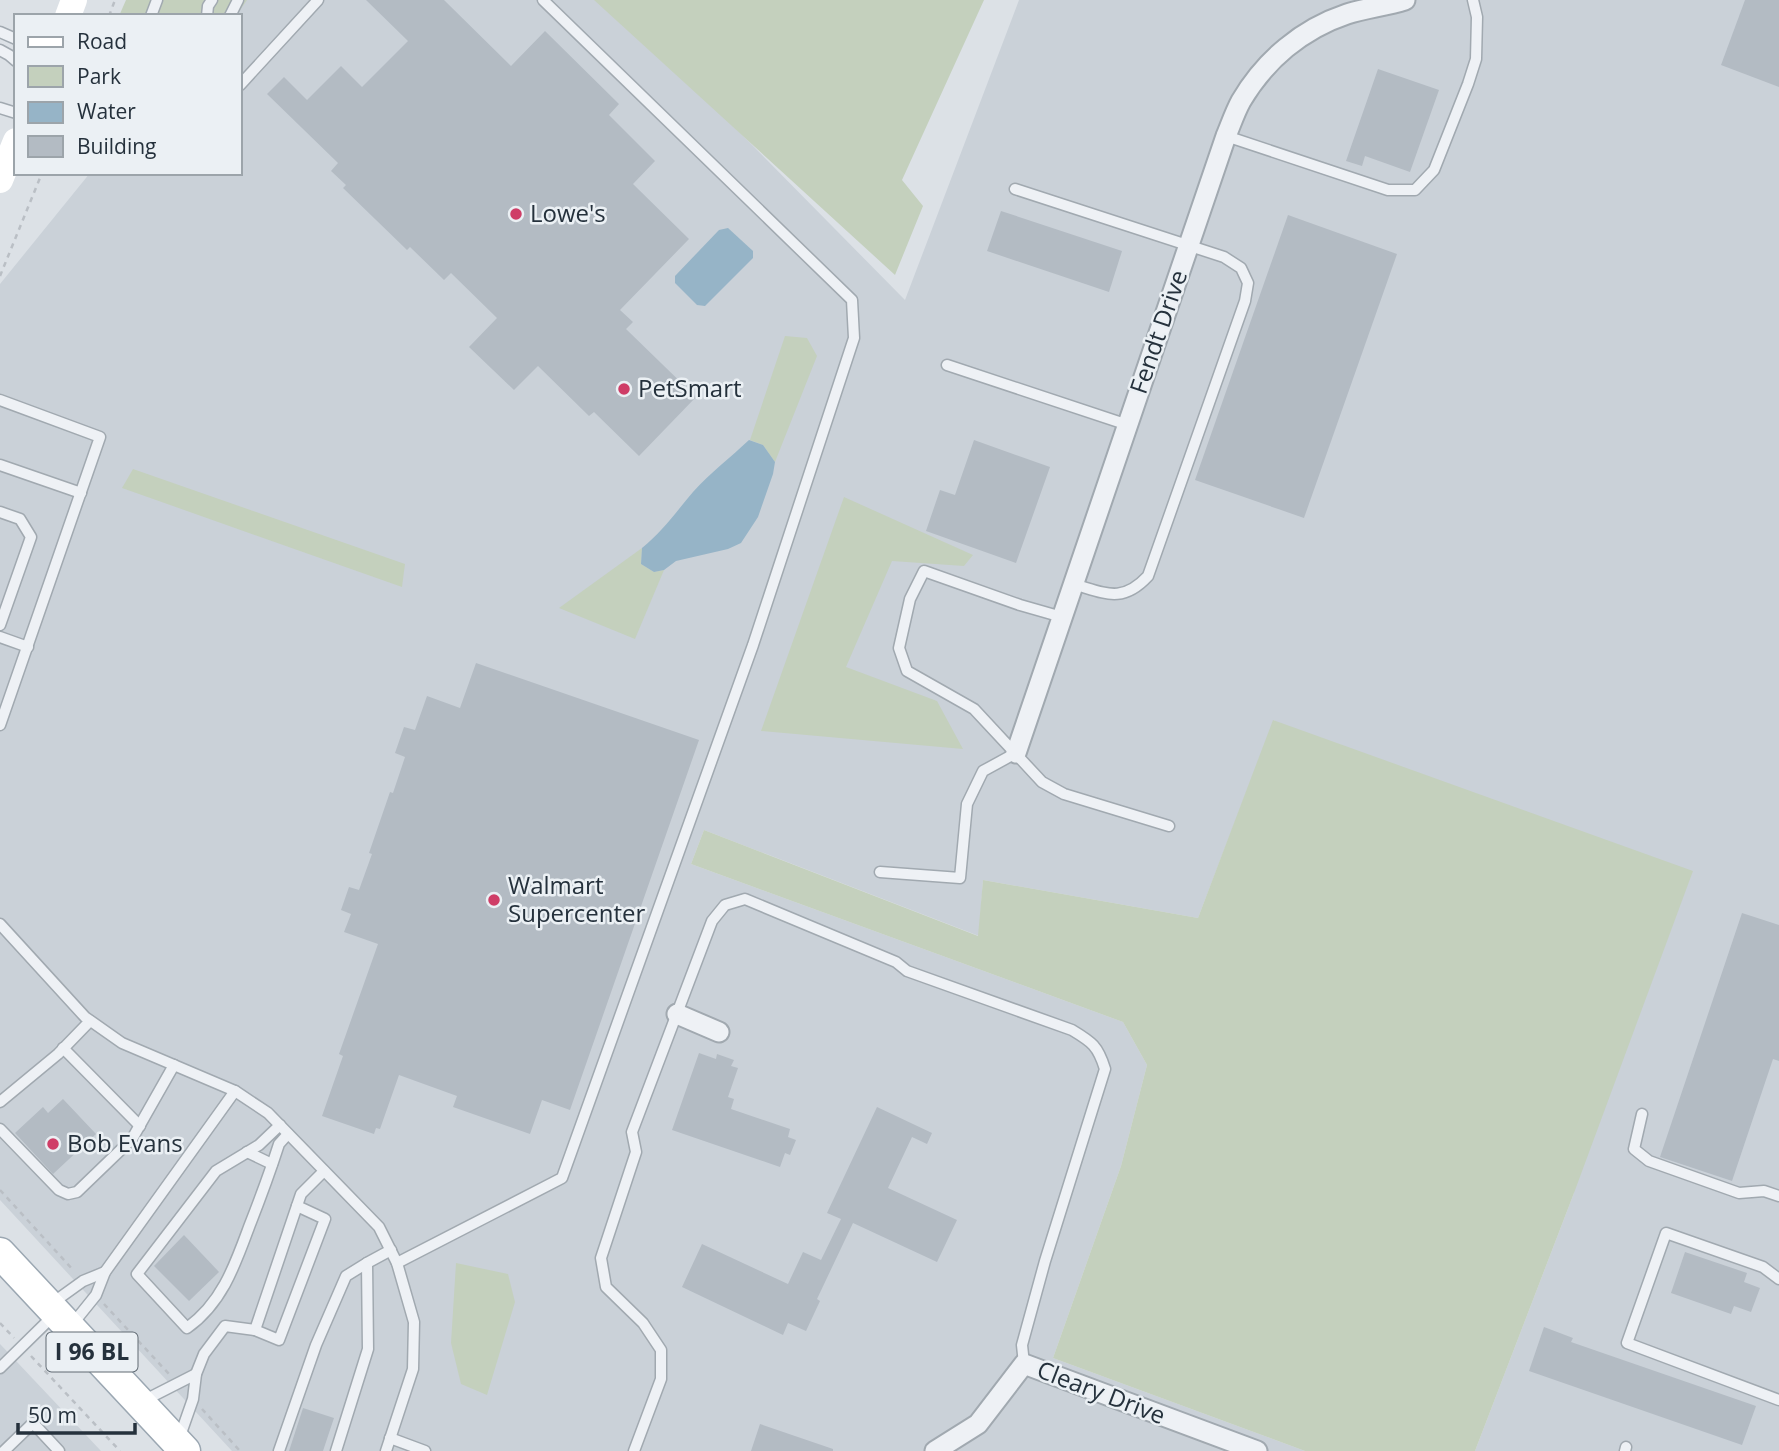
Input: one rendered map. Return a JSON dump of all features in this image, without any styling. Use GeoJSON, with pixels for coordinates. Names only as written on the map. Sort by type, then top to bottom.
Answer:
{"type":"FeatureCollection","features":[{"type":"Feature","properties":{"kind":"main road"},"geometry":{"type":"LineString","coordinates":[[0,180],[14,146]]}},
{"type":"Feature","properties":{"kind":"main road","name":"I 96 BL"},"geometry":{"type":"LineString","coordinates":[[0,1253],[181,1447]]}},
{"type":"Feature","properties":{"kind":"street","name":"Fendt Drive"},"geometry":{"type":"LineString","coordinates":[[1016,753],[1226,136],[1240,103],[1272,59],[1320,24],[1349,13],[1405,0]]}},
{"type":"Feature","properties":{"kind":"street"},"geometry":{"type":"LineString","coordinates":[[677,1014],[719,1032]]}},
{"type":"Feature","properties":{"kind":"street","name":"Cleary Drive"},"geometry":{"type":"LineString","coordinates":[[935,1451],[978,1424],[1024,1364],[1257,1451]]}},
{"type":"Feature","properties":{"kind":"lane"},"geometry":{"type":"LineString","coordinates":[[242,83],[318,0]]}},
{"type":"Feature","properties":{"kind":"lane"},"geometry":{"type":"LineString","coordinates":[[397,1264],[562,1178],[753,645],[854,338],[852,300],[543,0]]}},
{"type":"Feature","properties":{"kind":"lane"},"geometry":{"type":"LineString","coordinates":[[1226,136],[1388,190],[1415,190],[1434,170],[1476,59],[1477,17],[1473,0]]}},
{"type":"Feature","properties":{"kind":"lane"},"geometry":{"type":"LineString","coordinates":[[1015,190],[1224,257],[1241,268],[1248,283],[1245,301],[1147,576],[1137,588],[1121,594],[1104,593],[1073,584]]}},
{"type":"Feature","properties":{"kind":"lane"},"geometry":{"type":"LineString","coordinates":[[947,365],[1128,425]]}},
{"type":"Feature","properties":{"kind":"lane"},"geometry":{"type":"LineString","coordinates":[[0,400],[100,437],[0,725]]}},
{"type":"Feature","properties":{"kind":"lane"},"geometry":{"type":"LineString","coordinates":[[0,464],[81,493]]}},
{"type":"Feature","properties":{"kind":"lane"},"geometry":{"type":"LineString","coordinates":[[0,512],[20,519],[31,537],[0,625]]}},
{"type":"Feature","properties":{"kind":"lane"},"geometry":{"type":"LineString","coordinates":[[1062,617],[924,571],[910,599],[899,649],[907,671],[974,709],[1042,782],[1064,794],[1170,827]]}},
{"type":"Feature","properties":{"kind":"lane"},"geometry":{"type":"LineString","coordinates":[[0,637],[28,647]]}},
{"type":"Feature","properties":{"kind":"lane"},"geometry":{"type":"LineString","coordinates":[[880,872],[960,878],[967,804],[983,771],[1016,753]]}},
{"type":"Feature","properties":{"kind":"lane"},"geometry":{"type":"LineString","coordinates":[[634,1451],[661,1379],[662,1350],[643,1323],[606,1287],[601,1258],[636,1152],[632,1132],[712,921],[725,905],[745,900],[896,962],[907,971],[1072,1030],[1090,1041],[1100,1053],[1105,1069],[1022,1345],[1024,1364]]}},
{"type":"Feature","properties":{"kind":"lane"},"geometry":{"type":"LineString","coordinates":[[0,924],[90,1021],[122,1043],[235,1091],[268,1113],[379,1227],[397,1264],[414,1322],[413,1369],[386,1451]]}},
{"type":"Feature","properties":{"kind":"lane"},"geometry":{"type":"LineString","coordinates":[[0,1102],[64,1048],[90,1021]]}},
{"type":"Feature","properties":{"kind":"lane"},"geometry":{"type":"LineString","coordinates":[[64,1048],[140,1126]]}},
{"type":"Feature","properties":{"kind":"lane"},"geometry":{"type":"LineString","coordinates":[[0,1129],[59,1190],[68,1194],[77,1192],[132,1139],[174,1065]]}},
{"type":"Feature","properties":{"kind":"lane"},"geometry":{"type":"LineString","coordinates":[[0,1368],[21,1346],[59,1315],[96,1295],[105,1272],[235,1091]]}},
{"type":"Feature","properties":{"kind":"lane"},"geometry":{"type":"LineString","coordinates":[[1642,1114],[1634,1149],[1650,1161],[1739,1193],[1764,1191],[1779,1196]]}},
{"type":"Feature","properties":{"kind":"lane"},"geometry":{"type":"LineString","coordinates":[[280,1125],[259,1145],[216,1171],[137,1274],[187,1328],[200,1319],[218,1298],[234,1270],[279,1144],[288,1134]]}},
{"type":"Feature","properties":{"kind":"lane"},"geometry":{"type":"LineString","coordinates":[[247,1152],[272,1164]]}},
{"type":"Feature","properties":{"kind":"lane"},"geometry":{"type":"LineString","coordinates":[[255,1330],[301,1194],[324,1171]]}},
{"type":"Feature","properties":{"kind":"lane"},"geometry":{"type":"LineString","coordinates":[[181,1447],[196,1374],[204,1353],[225,1326],[255,1330],[279,1340],[324,1219],[297,1206]]}},
{"type":"Feature","properties":{"kind":"lane"},"geometry":{"type":"LineString","coordinates":[[1779,1279],[1763,1267],[1667,1233],[1628,1343],[1779,1400]]}},
{"type":"Feature","properties":{"kind":"lane"},"geometry":{"type":"LineString","coordinates":[[279,1451],[316,1345],[346,1276],[391,1250]]}},
{"type":"Feature","properties":{"kind":"lane"},"geometry":{"type":"LineString","coordinates":[[335,1451],[368,1349],[367,1263]]}},
{"type":"Feature","properties":{"kind":"lane"},"geometry":{"type":"LineString","coordinates":[[59,1315],[83,1281],[105,1272]]}},
{"type":"Feature","properties":{"kind":"lane"},"geometry":{"type":"LineString","coordinates":[[139,1402],[196,1374]]}},
{"type":"Feature","properties":{"kind":"lane"},"geometry":{"type":"LineString","coordinates":[[4,1451],[33,1423],[60,1451]]}},
{"type":"Feature","properties":{"kind":"lane"},"geometry":{"type":"LineString","coordinates":[[390,1438],[425,1451]]}},
{"type":"Feature","properties":{"kind":"path"},"geometry":{"type":"LineString","coordinates":[[0,276],[41,175]]}},
{"type":"Feature","properties":{"kind":"path"},"geometry":{"type":"LineString","coordinates":[[0,1190],[83,1281]]}},
{"type":"Feature","properties":{"kind":"path"},"geometry":{"type":"LineString","coordinates":[[96,1295],[178,1384]]}},
{"type":"Feature","properties":{"kind":"path"},"geometry":{"type":"LineString","coordinates":[[0,1323],[120,1451]]}},
{"type":"Feature","properties":{"kind":"path"},"geometry":{"type":"LineString","coordinates":[[193,1399],[240,1451]]}},
{"type":"Feature","properties":{"kind":"shaded area"},"geometry":{"type":"Polygon","coordinates":[[[231,0],[609,0],[905,300],[1019,0],[1779,0],[1779,1451],[1475,1451],[1574,1193],[1274,720],[1198,918],[983,880],[979,936],[704,830],[691,864],[1123,1022],[1147,1065],[1121,1166],[1053,1358],[1305,1451],[232,1451],[0,1200],[0,284],[88,175],[242,175],[242,14],[220,14],[231,0]]]}},
{"type":"Feature","properties":{"kind":"shaded area"},"geometry":{"type":"Polygon","coordinates":[[[0,1344],[101,1451],[0,1451],[0,1344]]]}},
{"type":"Feature","properties":{"kind":"green space"},"geometry":{"type":"Polygon","coordinates":[[[126,0],[247,0],[237,14],[120,14],[126,0]]]}},
{"type":"Feature","properties":{"kind":"green space"},"geometry":{"type":"Polygon","coordinates":[[[594,0],[984,0],[902,180],[923,206],[895,275],[594,0]]]}},
{"type":"Feature","properties":{"kind":"green space"},"geometry":{"type":"Polygon","coordinates":[[[785,336],[807,338],[817,356],[775,462],[763,445],[750,440],[785,336]]]}},
{"type":"Feature","properties":{"kind":"green space"},"geometry":{"type":"Polygon","coordinates":[[[133,469],[405,564],[402,587],[122,488],[133,469]]]}},
{"type":"Feature","properties":{"kind":"green space"},"geometry":{"type":"Polygon","coordinates":[[[844,497],[973,555],[964,566],[892,561],[846,667],[937,701],[963,749],[761,731],[844,497]]]}},
{"type":"Feature","properties":{"kind":"green space"},"geometry":{"type":"Polygon","coordinates":[[[642,548],[641,564],[654,572],[664,570],[635,639],[559,608],[642,548]]]}},
{"type":"Feature","properties":{"kind":"green space"},"geometry":{"type":"Polygon","coordinates":[[[1273,720],[1693,871],[1475,1451],[1305,1451],[1053,1358],[1121,1166],[1147,1065],[1123,1022],[691,864],[704,830],[978,936],[983,880],[1198,918],[1273,720]]]}},
{"type":"Feature","properties":{"kind":"green space"},"geometry":{"type":"Polygon","coordinates":[[[456,1263],[508,1274],[515,1302],[487,1395],[461,1384],[451,1343],[456,1263]]]}},
{"type":"Feature","properties":{"kind":"water"},"geometry":{"type":"Polygon","coordinates":[[[728,228],[753,251],[753,258],[705,306],[697,305],[675,283],[675,276],[719,230],[728,228]]]}},
{"type":"Feature","properties":{"kind":"water"},"geometry":{"type":"Polygon","coordinates":[[[749,440],[763,445],[775,462],[758,517],[741,543],[728,549],[676,561],[664,570],[654,572],[641,564],[642,548],[700,485],[749,440]]]}},
{"type":"Feature","properties":{"kind":"building","name":"Lowe's"},"geometry":{"type":"Polygon","coordinates":[[[366,0],[444,0],[511,66],[545,31],[619,104],[609,115],[655,161],[633,184],[689,239],[620,310],[633,322],[626,329],[696,397],[639,456],[594,412],[589,416],[538,366],[514,390],[469,347],[497,318],[451,273],[444,280],[410,247],[407,250],[343,188],[346,185],[331,171],[338,163],[267,94],[284,77],[307,100],[341,66],[362,87],[408,41],[366,0]]]}},
{"type":"Feature","properties":{"kind":"building"},"geometry":{"type":"Polygon","coordinates":[[[1745,0],[1779,0],[1779,87],[1721,65],[1745,0]]]}},
{"type":"Feature","properties":{"kind":"building"},"geometry":{"type":"Polygon","coordinates":[[[1378,69],[1439,90],[1410,172],[1365,156],[1362,166],[1346,161],[1378,69]]]}},
{"type":"Feature","properties":{"kind":"building"},"geometry":{"type":"Polygon","coordinates":[[[1001,211],[1122,251],[1109,292],[987,251],[1001,211]]]}},
{"type":"Feature","properties":{"kind":"building"},"geometry":{"type":"Polygon","coordinates":[[[1288,215],[1397,254],[1304,518],[1195,480],[1288,215]]]}},
{"type":"Feature","properties":{"kind":"building"},"geometry":{"type":"Polygon","coordinates":[[[974,440],[1050,467],[1016,563],[926,531],[940,490],[955,495],[974,440]]]}},
{"type":"Feature","properties":{"kind":"building","name":"Walmart Supercenter"},"geometry":{"type":"Polygon","coordinates":[[[476,663],[699,740],[570,1110],[542,1100],[530,1134],[453,1107],[457,1096],[399,1075],[380,1129],[376,1128],[374,1134],[322,1116],[343,1056],[339,1054],[378,944],[344,932],[351,914],[341,910],[349,887],[359,890],[390,792],[393,793],[405,757],[395,753],[404,727],[415,730],[427,696],[460,708],[476,663]]]}},
{"type":"Feature","properties":{"kind":"building"},"geometry":{"type":"Polygon","coordinates":[[[1742,913],[1779,925],[1779,1061],[1773,1059],[1732,1181],[1660,1157],[1742,913]]]}},
{"type":"Feature","properties":{"kind":"building"},"geometry":{"type":"Polygon","coordinates":[[[699,1053],[716,1059],[717,1054],[734,1060],[731,1066],[738,1068],[728,1097],[734,1099],[731,1109],[790,1129],[788,1137],[796,1140],[790,1155],[785,1153],[780,1167],[672,1130],[699,1053]]]}},
{"type":"Feature","properties":{"kind":"building","name":"Bob Evans"},"geometry":{"type":"Polygon","coordinates":[[[63,1099],[96,1134],[53,1174],[15,1133],[43,1107],[48,1113],[63,1099]]]}},
{"type":"Feature","properties":{"kind":"building"},"geometry":{"type":"Polygon","coordinates":[[[877,1107],[932,1133],[927,1144],[912,1137],[888,1188],[957,1220],[937,1262],[853,1223],[817,1299],[820,1301],[806,1331],[788,1323],[783,1335],[682,1287],[702,1244],[788,1284],[803,1252],[821,1260],[841,1219],[827,1213],[877,1107]]]}},
{"type":"Feature","properties":{"kind":"building"},"geometry":{"type":"Polygon","coordinates":[[[184,1235],[219,1272],[189,1301],[154,1266],[184,1235]]]}},
{"type":"Feature","properties":{"kind":"building"},"geometry":{"type":"Polygon","coordinates":[[[1685,1252],[1747,1273],[1744,1282],[1760,1288],[1751,1312],[1734,1306],[1731,1314],[1671,1293],[1685,1252]]]}},
{"type":"Feature","properties":{"kind":"building"},"geometry":{"type":"Polygon","coordinates":[[[1544,1327],[1573,1338],[1571,1342],[1756,1406],[1742,1445],[1529,1371],[1544,1327]]]}},
{"type":"Feature","properties":{"kind":"building"},"geometry":{"type":"Polygon","coordinates":[[[303,1408],[334,1418],[323,1451],[289,1451],[303,1408]]]}},
{"type":"Feature","properties":{"kind":"building"},"geometry":{"type":"Polygon","coordinates":[[[760,1424],[833,1449],[833,1451],[751,1451],[760,1424]]]}},
{"type":"Feature","properties":{"kind":"place","name":"Lowe's"},"geometry":{"type":"Point","coordinates":[516,214]}},
{"type":"Feature","properties":{"kind":"place","name":"PetSmart"},"geometry":{"type":"Point","coordinates":[624,389]}},
{"type":"Feature","properties":{"kind":"place","name":"Walmart Supercenter"},"geometry":{"type":"Point","coordinates":[494,900]}},
{"type":"Feature","properties":{"kind":"place","name":"Bob Evans"},"geometry":{"type":"Point","coordinates":[53,1144]}}]}
